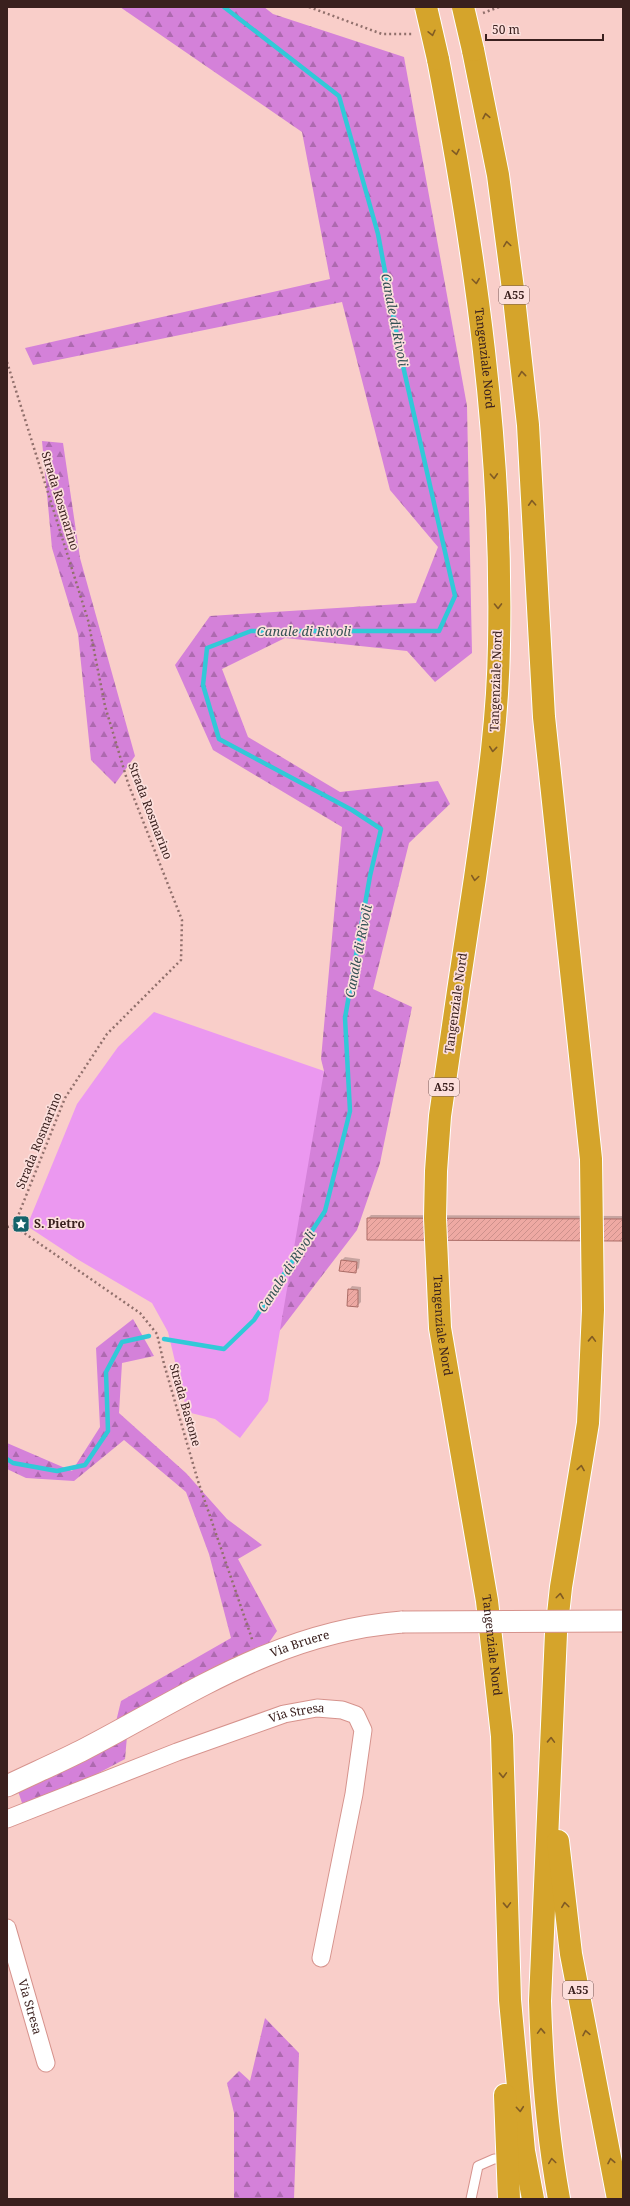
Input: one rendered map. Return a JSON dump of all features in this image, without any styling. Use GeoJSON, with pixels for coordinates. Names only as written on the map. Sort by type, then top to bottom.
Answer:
{"type":"FeatureCollection","features":[{"type":"Feature","properties":{"kind":"highway","name":"Tangenziale Nord"},"geometry":{"type":"LineString","coordinates":[[426,7],[438,59],[459,168],[476,276],[484,343],[492,437],[499,644],[493,750],[440,1116],[436,1171],[435,1230],[440,1328],[486,1601],[502,1736],[510,2000]]}},
{"type":"Feature","properties":{"kind":"highway","name":"A55"},"geometry":{"type":"LineString","coordinates":[[470,11],[473,50],[498,175],[513,289],[528,425],[544,717],[591,1159],[593,1303],[588,1423],[561,1587],[556,1633],[540,2001],[542,2060],[547,2117],[559,2199]]}},
{"type":"Feature","properties":{"kind":"highway","name":"A55"},"geometry":{"type":"LineString","coordinates":[[550,1779],[571,1954],[618,2199]]}},
{"type":"Feature","properties":{"kind":"highway","name":"A55"},"geometry":{"type":"LineString","coordinates":[[509,2199],[504,2072],[510,2000]]}},
{"type":"Feature","properties":{"kind":"highway","name":"A55"},"geometry":{"type":"LineString","coordinates":[[510,2000],[524,2151],[533,2199]]}},
{"type":"Feature","properties":{"kind":"street","name":"Via Bruere"},"geometry":{"type":"LineString","coordinates":[[7,1786],[80,1751],[258,1657],[292,1644],[342,1630],[372,1624],[402,1622],[623,1620]]}},
{"type":"Feature","properties":{"kind":"street","name":"Via Stresa"},"geometry":{"type":"LineString","coordinates":[[7,1819],[177,1752],[284,1714],[317,1708],[342,1710],[356,1715],[363,1730],[354,1794],[321,1958]]}},
{"type":"Feature","properties":{"kind":"street","name":"Via Stresa"},"geometry":{"type":"LineString","coordinates":[[7,1928],[46,2063]]}},
{"type":"Feature","properties":{"kind":"lane"},"geometry":{"type":"LineString","coordinates":[[471,2199],[478,2166],[494,2159],[508,2158]]}},
{"type":"Feature","properties":{"kind":"path"},"geometry":{"type":"LineString","coordinates":[[308,7],[382,34],[418,34]]}},
{"type":"Feature","properties":{"kind":"path"},"geometry":{"type":"LineString","coordinates":[[470,11],[499,7]]}},
{"type":"Feature","properties":{"kind":"path","name":"Strada Rosmarino"},"geometry":{"type":"LineString","coordinates":[[7,362],[88,620],[105,706],[128,783],[182,920],[180,960],[107,1034],[65,1098],[14,1226]]}},
{"type":"Feature","properties":{"kind":"path"},"geometry":{"type":"LineString","coordinates":[[7,1227],[14,1226]]}},
{"type":"Feature","properties":{"kind":"path","name":"Strada Bastone"},"geometry":{"type":"LineString","coordinates":[[14,1226],[140,1312],[157,1334],[164,1364],[198,1480],[258,1657]]}},
{"type":"Feature","properties":{"kind":"green space"},"geometry":{"type":"Polygon","coordinates":[[[120,7],[264,7],[273,14],[404,57],[467,406],[472,653],[435,682],[407,651],[285,638],[222,669],[248,737],[340,792],[438,781],[450,804],[409,843],[373,989],[412,1007],[380,1163],[357,1230],[282,1328],[253,1358],[324,1071],[321,1059],[342,827],[213,750],[175,665],[210,616],[416,603],[438,547],[390,490],[342,302],[33,365],[25,348],[330,279],[302,132],[120,7]]]}},
{"type":"Feature","properties":{"kind":"green space"},"geometry":{"type":"Polygon","coordinates":[[[42,441],[63,443],[80,558],[135,756],[115,784],[91,760],[78,634],[52,548],[42,441]]]}},
{"type":"Feature","properties":{"kind":"green space"},"geometry":{"type":"Polygon","coordinates":[[[133,1319],[154,1356],[122,1363],[119,1413],[186,1473],[227,1519],[262,1545],[238,1559],[277,1631],[259,1657],[128,1725],[125,1759],[25,1812],[15,1782],[113,1734],[121,1701],[231,1638],[209,1554],[186,1492],[124,1440],[74,1481],[26,1478],[7,1469],[7,1443],[72,1471],[100,1427],[96,1348],[133,1319]]]}},
{"type":"Feature","properties":{"kind":"green space"},"geometry":{"type":"Polygon","coordinates":[[[265,2018],[299,2053],[294,2199],[234,2199],[234,2113],[227,2083],[239,2071],[250,2081],[265,2018]]]}},
{"type":"Feature","properties":{"kind":"shaded area"},"geometry":{"type":"Polygon","coordinates":[[[154,1012],[324,1071],[268,1401],[240,1438],[215,1419],[187,1412],[168,1332],[152,1303],[77,1259],[27,1226],[77,1104],[118,1047],[154,1012]]]}},
{"type":"Feature","properties":{"kind":"building"},"geometry":{"type":"Polygon","coordinates":[[[367,1218],[623,1219],[623,1241],[367,1240],[367,1218]]]}},
{"type":"Feature","properties":{"kind":"building"},"geometry":{"type":"Polygon","coordinates":[[[341,1260],[357,1262],[356,1273],[339,1271],[341,1260]]]}},
{"type":"Feature","properties":{"kind":"building"},"geometry":{"type":"Polygon","coordinates":[[[348,1289],[358,1290],[358,1307],[347,1306],[348,1289]]]}},
{"type":"Feature","properties":{"kind":"waterway","name":"Canale di Rivoli"},"geometry":{"type":"LineString","coordinates":[[164,1339],[224,1349],[254,1320],[325,1211],[350,1111],[345,1018],[370,876],[381,829],[352,810],[219,739],[203,685],[207,648],[251,631],[439,631],[455,596],[401,357],[378,234],[339,96],[224,7]]}},
{"type":"Feature","properties":{"kind":"waterway","name":"Canale di Rivoli"},"geometry":{"type":"LineString","coordinates":[[7,1459],[13,1463],[57,1471],[85,1465],[108,1431],[106,1372],[122,1342],[149,1336]]}},
{"type":"Feature","properties":{"kind":"place","name":"S. Pietro"},"geometry":{"type":"Point","coordinates":[21,1224]}}]}
